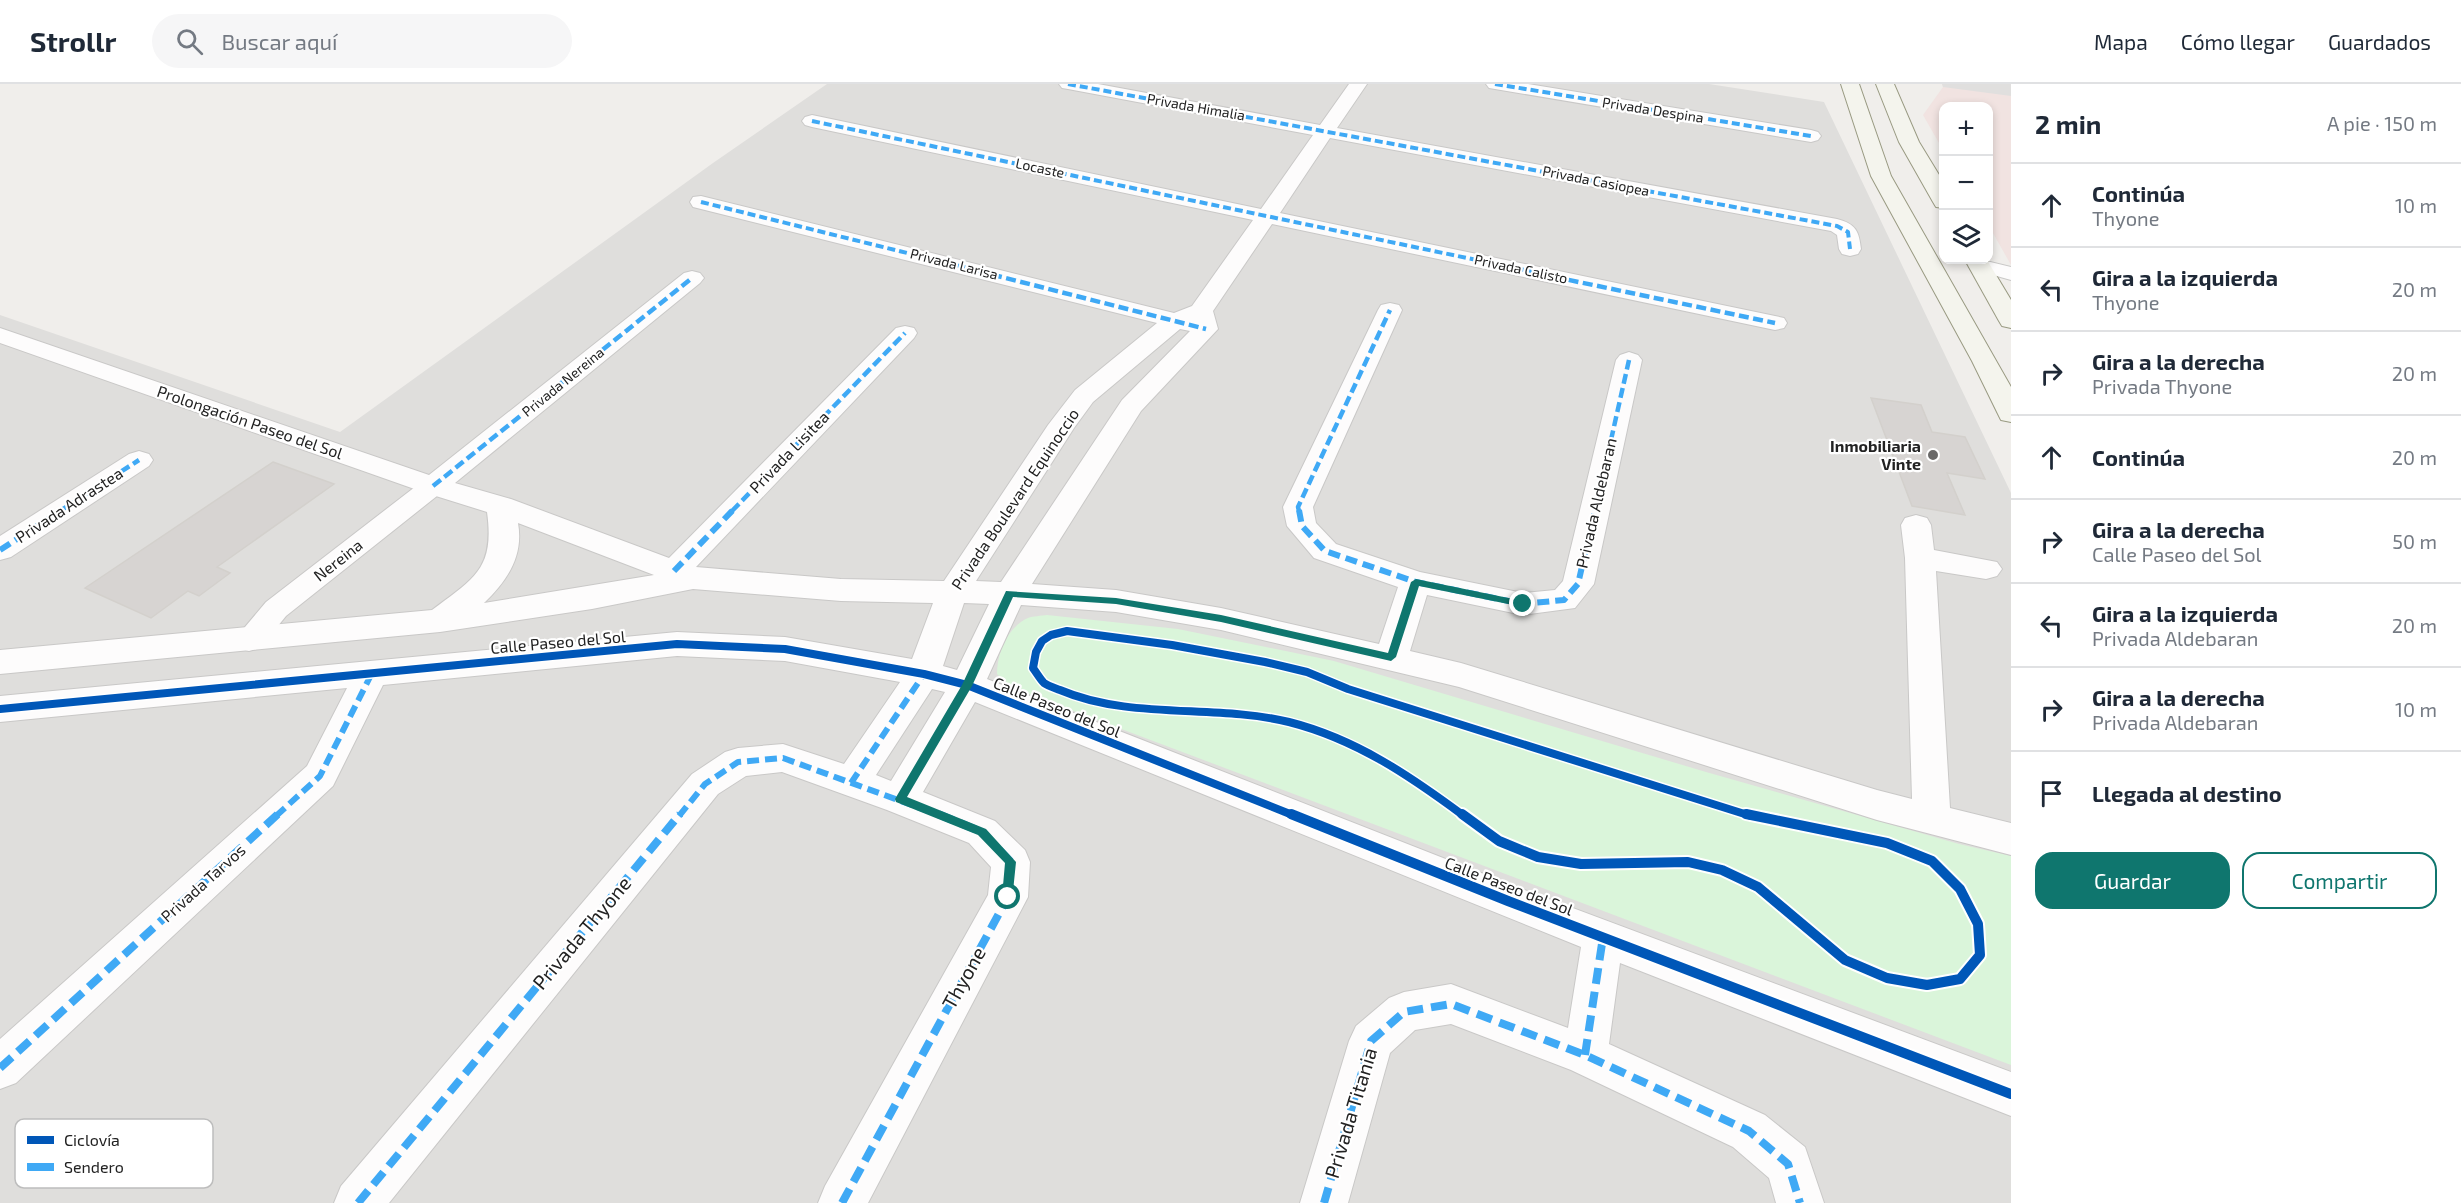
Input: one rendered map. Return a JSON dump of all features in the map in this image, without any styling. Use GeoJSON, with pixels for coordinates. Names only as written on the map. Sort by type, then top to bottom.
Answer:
{"type":"FeatureCollection","features":[{"type":"Feature","properties":{"kind":"main road"},"geometry":{"type":"LineString","coordinates":[[1850,84],[1881,176],[1985,361],[2011,414]]}},
{"type":"Feature","properties":{"kind":"main road"},"geometry":{"type":"LineString","coordinates":[[1885,84],[1909,142],[1939,193]]}},
{"type":"Feature","properties":{"kind":"main road"},"geometry":{"type":"LineString","coordinates":[[1979,264],[2009,313]]}},
{"type":"Feature","properties":{"kind":"main road"},"geometry":{"type":"LineString","coordinates":[[1985,361],[2011,364]]}},
{"type":"Feature","properties":{"kind":"street","name":"Privada Himalia"},"geometry":{"type":"LineString","coordinates":[[1068,84],[1325,131]]}},
{"type":"Feature","properties":{"kind":"street","name":"Privada Boulevard Equinoccio"},"geometry":{"type":"LineString","coordinates":[[967,686],[1010,593],[1131,406],[1194,320],[1358,84]]}},
{"type":"Feature","properties":{"kind":"street","name":"Privada Despina"},"geometry":{"type":"LineString","coordinates":[[1495,84],[1811,136]]}},
{"type":"Feature","properties":{"kind":"street","name":"Locaste"},"geometry":{"type":"LineString","coordinates":[[812,120],[1267,216]]}},
{"type":"Feature","properties":{"kind":"street","name":"Privada Casiopea"},"geometry":{"type":"LineString","coordinates":[[1325,131],[1836,226],[1848,232],[1850,249]]}},
{"type":"Feature","properties":{"kind":"street","name":"Privada Larisa"},"geometry":{"type":"LineString","coordinates":[[701,202],[1194,320]]}},
{"type":"Feature","properties":{"kind":"street","name":"Privada Calisto"},"geometry":{"type":"LineString","coordinates":[[1267,216],[1775,323]]}},
{"type":"Feature","properties":{"kind":"street","name":"Privada Nereina"},"geometry":{"type":"LineString","coordinates":[[433,486],[692,278]]}},
{"type":"Feature","properties":{"kind":"street","name":"Privada Aldebaran"},"geometry":{"type":"LineString","coordinates":[[1390,310],[1298,507],[1302,526],[1326,551],[1416,582],[1523,604],[1564,600],[1578,584],[1629,360]]}},
{"type":"Feature","properties":{"kind":"street","name":"Privada Boulevard Equinoccio"},"geometry":{"type":"LineString","coordinates":[[924,674],[952,592],[1062,425],[1084,396],[1194,320]]}},
{"type":"Feature","properties":{"kind":"street","name":"Privada Lisitea"},"geometry":{"type":"LineString","coordinates":[[684,575],[905,333]]}},
{"type":"Feature","properties":{"kind":"street","name":"Prolongación Paseo del Sol"},"geometry":{"type":"LineString","coordinates":[[0,335],[433,486],[501,506],[684,575]]}},
{"type":"Feature","properties":{"kind":"street","name":"Privada Adrastea"},"geometry":{"type":"LineString","coordinates":[[0,550],[139,460]]}},
{"type":"Feature","properties":{"kind":"street"},"geometry":{"type":"LineString","coordinates":[[427,668],[440,621],[480,589],[500,564],[505,540],[501,506]]}},
{"type":"Feature","properties":{"kind":"street"},"geometry":{"type":"LineString","coordinates":[[1916,525],[1920,558],[1932,820]]}},
{"type":"Feature","properties":{"kind":"street"},"geometry":{"type":"LineString","coordinates":[[1920,558],[1986,569]]}},
{"type":"Feature","properties":{"kind":"street","name":"Calle Paseo del Sol"},"geometry":{"type":"LineString","coordinates":[[0,662],[440,621],[592,598],[684,575],[840,590],[1010,593],[1116,601],[1209,617],[1391,657],[1461,675],[1877,805],[2011,839]]}},
{"type":"Feature","properties":{"kind":"street"},"geometry":{"type":"LineString","coordinates":[[1391,657],[1416,582]]}},
{"type":"Feature","properties":{"kind":"street","name":"Calle Paseo del Sol"},"geometry":{"type":"LineString","coordinates":[[0,709],[677,644],[785,649],[924,674],[967,686],[1603,937],[2011,1094]]}},
{"type":"Feature","properties":{"kind":"street","name":"Privada Tarvos"},"geometry":{"type":"LineString","coordinates":[[0,1068],[320,776],[372,673]]}},
{"type":"Feature","properties":{"kind":"street"},"geometry":{"type":"LineString","coordinates":[[851,783],[924,674]]}},
{"type":"Feature","properties":{"kind":"street"},"geometry":{"type":"LineString","coordinates":[[900,799],[967,686]]}},
{"type":"Feature","properties":{"kind":"street","name":"Privada Thyone"},"geometry":{"type":"LineString","coordinates":[[358,1203],[705,784],[738,762],[783,758],[900,799]]}},
{"type":"Feature","properties":{"kind":"street","name":"Thyone"},"geometry":{"type":"LineString","coordinates":[[842,1203],[1008,897],[1011,862],[982,832],[900,799]]}},
{"type":"Feature","properties":{"kind":"street"},"geometry":{"type":"LineString","coordinates":[[1585,1055],[1603,937]]}},
{"type":"Feature","properties":{"kind":"street","name":"Privada Titania"},"geometry":{"type":"LineString","coordinates":[[1324,1203],[1371,1041],[1404,1012],[1451,1004],[1585,1055],[1749,1131],[1788,1164],[1800,1203]]}},
{"type":"Feature","properties":{"kind":"lane"},"geometry":{"type":"LineString","coordinates":[[1984,264],[2011,274]]}},
{"type":"Feature","properties":{"kind":"lane","name":"Nereina"},"geometry":{"type":"LineString","coordinates":[[249,640],[276,609],[433,486]]}},
{"type":"Feature","properties":{"kind":"shaded area"},"geometry":{"type":"Polygon","coordinates":[[[827,84],[1709,84],[1824,102],[2011,493],[2011,1203],[0,1203],[0,315],[340,432],[713,163],[827,84]]]}},
{"type":"Feature","properties":{"kind":"shaded area"},"geometry":{"type":"Polygon","coordinates":[[[1942,84],[2011,84],[2011,265],[1993,233],[1993,102],[1939,102],[1939,143],[1923,115],[1943,87],[1942,84]]]}},
{"type":"Feature","properties":{"kind":"shaded area"},"geometry":{"type":"Polygon","coordinates":[[[1942,84],[2011,84],[2011,96],[1943,87],[1942,84]]]}},
{"type":"Feature","properties":{"kind":"green space"},"geometry":{"type":"Polygon","coordinates":[[[1047,615],[1178,629],[1334,661],[1706,772],[1959,844],[2011,856],[2011,1065],[1013,688],[997,674],[1001,650],[1009,634],[1021,622],[1030,617],[1047,615]]]}},
{"type":"Feature","properties":{"kind":"building","name":"Inmobiliaria Vinte"},"geometry":{"type":"Polygon","coordinates":[[[1871,398],[1921,405],[1932,432],[1965,437],[1985,479],[1947,473],[1965,515],[1912,506],[1871,398]]]}},
{"type":"Feature","properties":{"kind":"building"},"geometry":{"type":"Polygon","coordinates":[[[273,462],[334,484],[217,567],[230,573],[199,596],[188,591],[151,618],[85,588],[273,462]]]}},
{"type":"Feature","properties":{"kind":"marked path"},"geometry":{"type":"LineString","coordinates":[[1068,84],[1837,226],[1848,232],[1850,249]]}},
{"type":"Feature","properties":{"kind":"marked path"},"geometry":{"type":"LineString","coordinates":[[1495,84],[1811,136]]}},
{"type":"Feature","properties":{"kind":"marked path"},"geometry":{"type":"LineString","coordinates":[[812,121],[1775,323]]}},
{"type":"Feature","properties":{"kind":"marked path"},"geometry":{"type":"LineString","coordinates":[[701,202],[1206,329]]}},
{"type":"Feature","properties":{"kind":"marked path"},"geometry":{"type":"LineString","coordinates":[[433,486],[692,278]]}},
{"type":"Feature","properties":{"kind":"marked path"},"geometry":{"type":"LineString","coordinates":[[1390,310],[1298,507],[1302,526],[1325,551],[1416,582],[1523,604],[1564,600],[1578,584],[1629,360]]}},
{"type":"Feature","properties":{"kind":"marked path"},"geometry":{"type":"LineString","coordinates":[[674,571],[905,333]]}},
{"type":"Feature","properties":{"kind":"marked path"},"geometry":{"type":"LineString","coordinates":[[0,550],[139,460]]}},
{"type":"Feature","properties":{"kind":"marked path"},"geometry":{"type":"LineString","coordinates":[[1391,657],[1416,582]]}},
{"type":"Feature","properties":{"kind":"marked path"},"geometry":{"type":"LineString","coordinates":[[0,1068],[320,776],[372,673]]}},
{"type":"Feature","properties":{"kind":"marked path"},"geometry":{"type":"LineString","coordinates":[[851,783],[924,674]]}},
{"type":"Feature","properties":{"kind":"marked path"},"geometry":{"type":"LineString","coordinates":[[900,799],[967,685]]}},
{"type":"Feature","properties":{"kind":"marked path"},"geometry":{"type":"LineString","coordinates":[[358,1203],[705,784],[738,762],[783,758],[900,799],[982,832],[1011,862],[1008,897],[842,1203]]}},
{"type":"Feature","properties":{"kind":"marked path"},"geometry":{"type":"LineString","coordinates":[[1585,1055],[1603,937]]}},
{"type":"Feature","properties":{"kind":"marked path"},"geometry":{"type":"LineString","coordinates":[[1324,1203],[1371,1041],[1404,1012],[1451,1004],[1585,1055],[1749,1131],[1788,1164],[1800,1203]]}},
{"type":"Feature","properties":{"kind":"cycle path"},"geometry":{"type":"LineString","coordinates":[[1067,631],[1172,645],[1293,668],[1348,689],[1751,816],[1887,843],[1932,861],[1960,889],[1978,924],[1980,955],[1960,979],[1927,985],[1887,978],[1845,960],[1758,887],[1722,870],[1688,862],[1581,864],[1538,857],[1499,841],[1379,757],[1337,738],[1289,722],[1247,715],[1120,705],[1074,696],[1044,683],[1033,668],[1036,652],[1042,641],[1051,635],[1067,631]]}},
{"type":"Feature","properties":{"kind":"cycle path"},"geometry":{"type":"LineString","coordinates":[[0,709],[677,644],[785,649],[924,674],[967,685],[1508,901],[2011,1094]]}},
{"type":"Feature","properties":{"kind":"place","name":"Inmobiliaria Vinte"},"geometry":{"type":"Point","coordinates":[1933,455]}},
{"type":"Feature","properties":{"kind":"route"},"geometry":{"type":"LineString","coordinates":[[1008,897],[1011,862],[982,832],[900,799],[967,686],[1010,593],[1116,601],[1221,619],[1391,657],[1416,582],[1523,604]]}}]}
